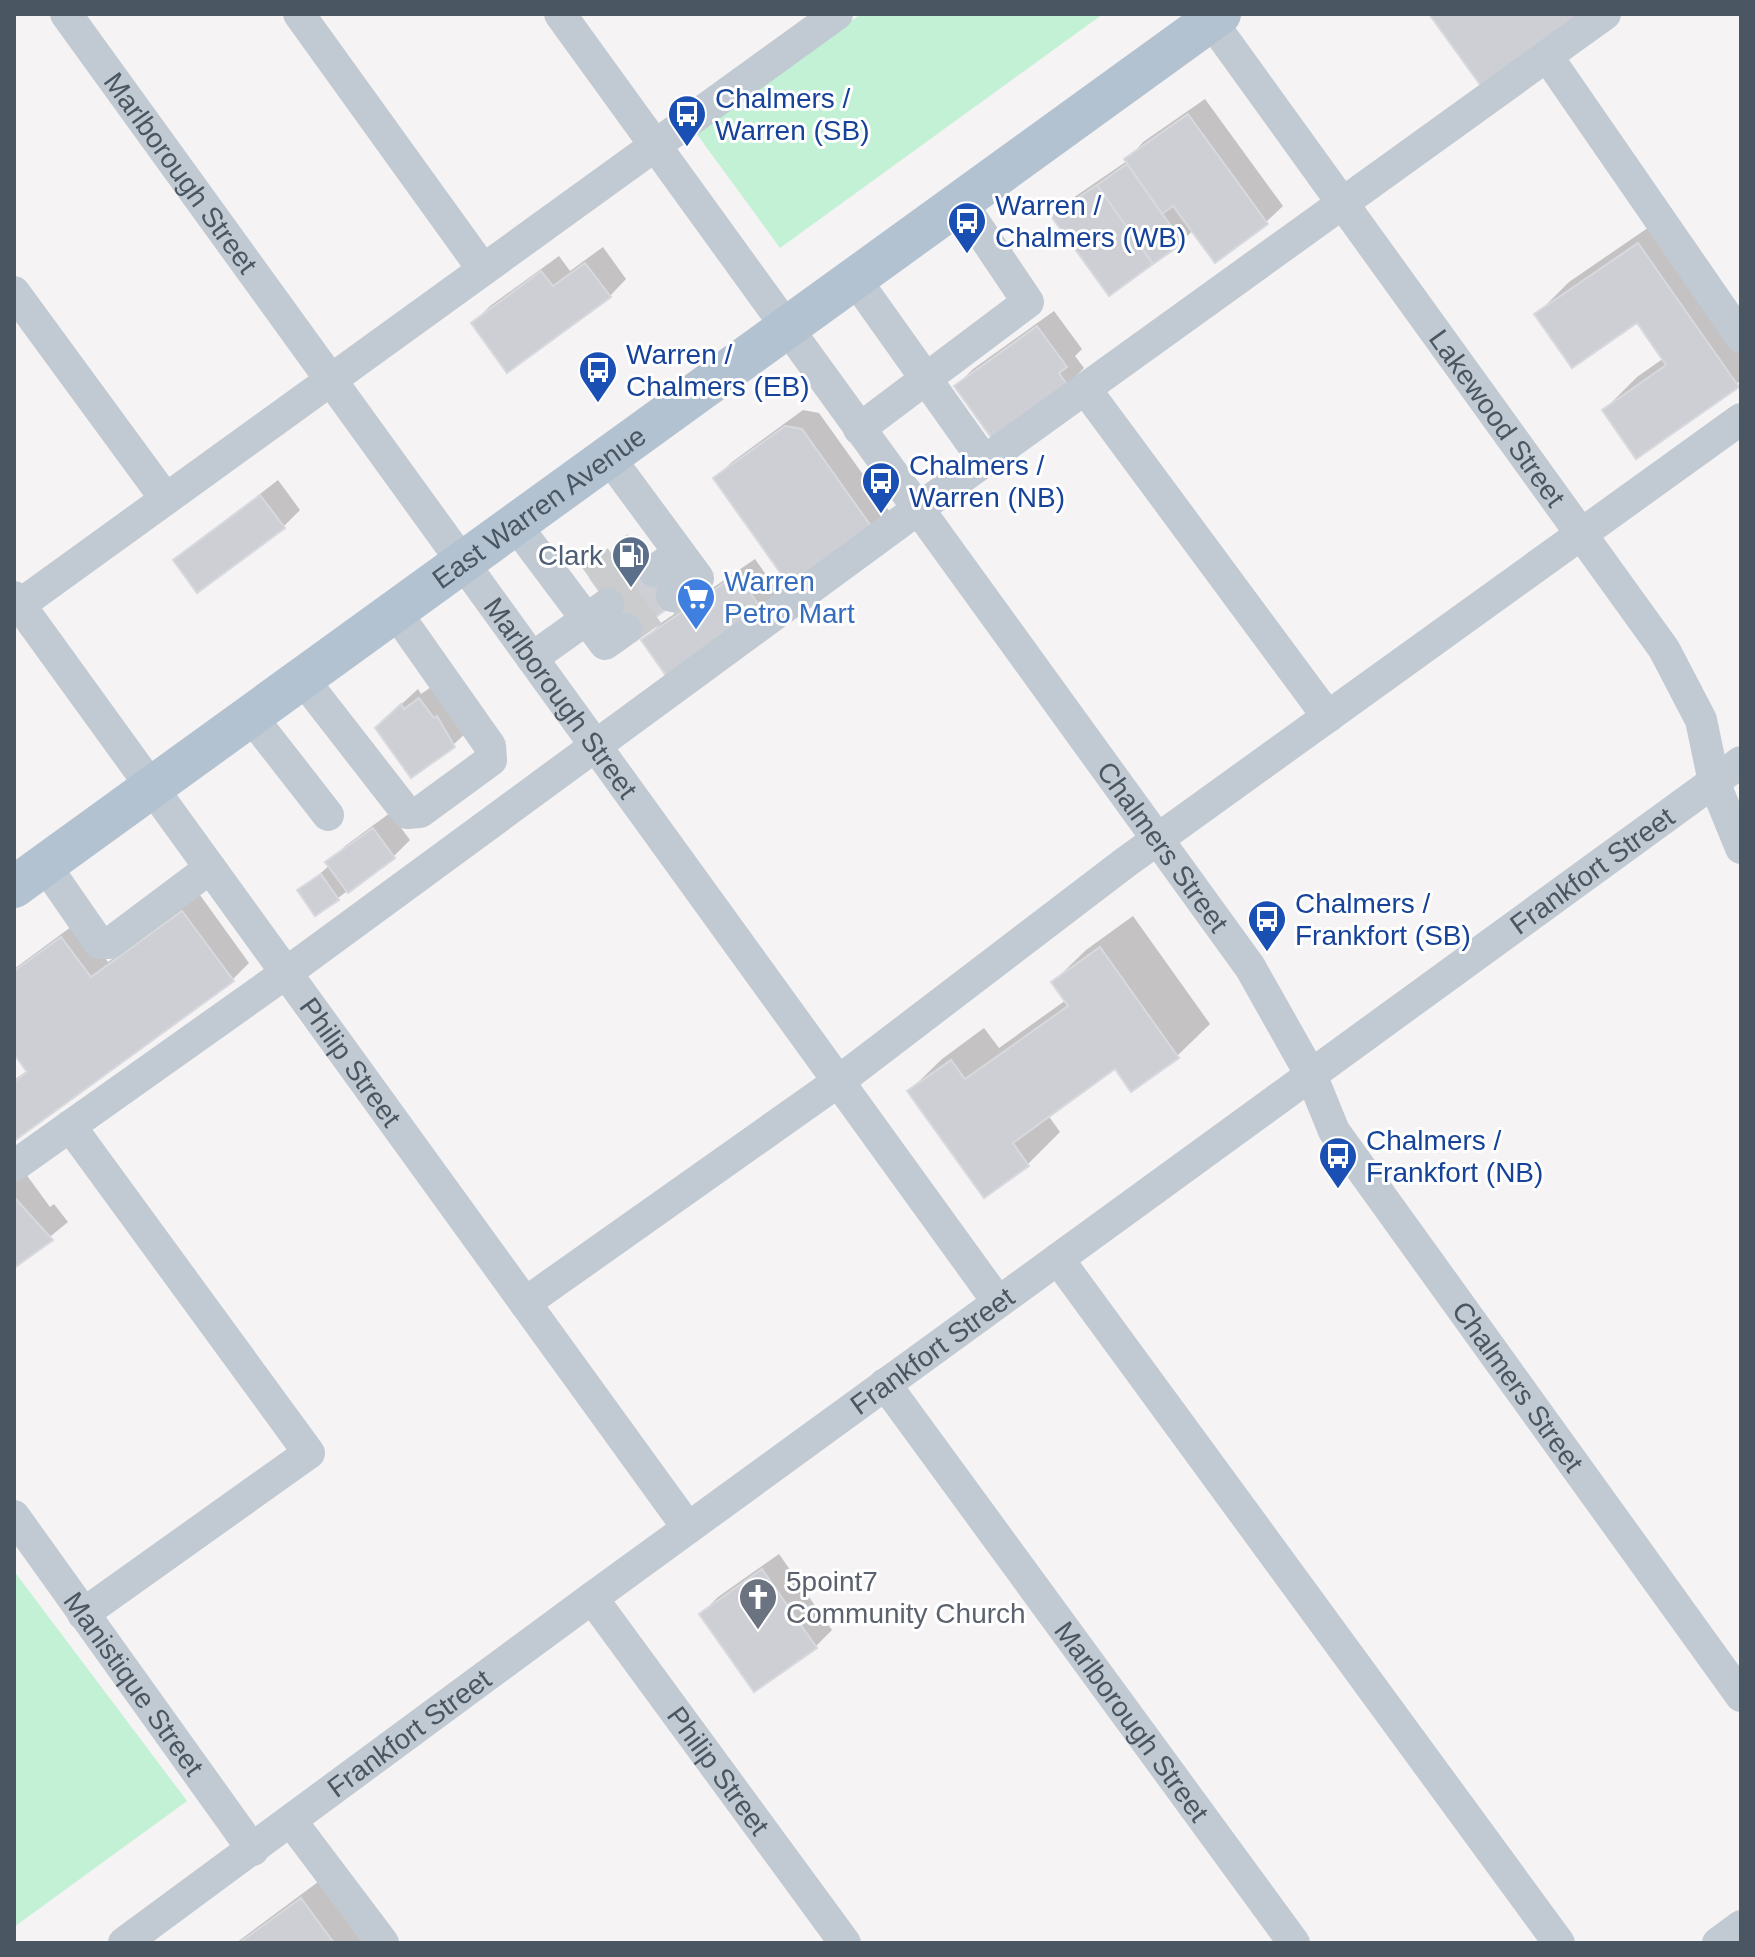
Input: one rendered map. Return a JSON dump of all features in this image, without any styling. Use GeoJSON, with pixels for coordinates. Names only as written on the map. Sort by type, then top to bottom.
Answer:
{"type":"FeatureCollection","features":[{"type":"Feature","properties":{"kind":"main road","name":"East Warren Avenue"},"geometry":{"type":"LineString","coordinates":[[30,876],[855,279],[1212,16]]}},
{"type":"Feature","properties":{"kind":"street","name":"Marlborough Street"},"geometry":{"type":"LineString","coordinates":[[66,14],[998,1302]]}},
{"type":"Feature","properties":{"kind":"street"},"geometry":{"type":"LineString","coordinates":[[299,14],[482,268]]}},
{"type":"Feature","properties":{"kind":"street","name":"Chalmers Street"},"geometry":{"type":"LineString","coordinates":[[560,14],[1250,967],[1312,1077],[1334,1131],[1741,1696]]}},
{"type":"Feature","properties":{"kind":"street"},"geometry":{"type":"LineString","coordinates":[[14,1166],[286,973],[918,509],[1605,14]]}},
{"type":"Feature","properties":{"kind":"street"},"geometry":{"type":"LineString","coordinates":[[16,603],[830,16]]}},
{"type":"Feature","properties":{"kind":"street","name":"Lakewood Street"},"geometry":{"type":"LineString","coordinates":[[1212,16],[1664,649],[1701,720],[1714,782],[1741,848]]}},
{"type":"Feature","properties":{"kind":"street"},"geometry":{"type":"LineString","coordinates":[[1547,56],[1741,337]]}},
{"type":"Feature","properties":{"kind":"street"},"geometry":{"type":"LineString","coordinates":[[859,429],[1028,302],[960,201]]}},
{"type":"Feature","properties":{"kind":"street"},"geometry":{"type":"LineString","coordinates":[[855,279],[985,462]]}},
{"type":"Feature","properties":{"kind":"street"},"geometry":{"type":"LineString","coordinates":[[14,292],[165,498]]}},
{"type":"Feature","properties":{"kind":"street"},"geometry":{"type":"LineString","coordinates":[[1086,390],[1328,717]]}},
{"type":"Feature","properties":{"kind":"street"},"geometry":{"type":"LineString","coordinates":[[525,1303],[839,1081],[1158,839],[1741,419]]}},
{"type":"Feature","properties":{"kind":"street"},"geometry":{"type":"LineString","coordinates":[[608,456],[661,559]]}},
{"type":"Feature","properties":{"kind":"street"},"geometry":{"type":"LineString","coordinates":[[515,524],[596,606],[532,658]]}},
{"type":"Feature","properties":{"kind":"street","name":"Philip Street"},"geometry":{"type":"LineString","coordinates":[[16,603],[688,1528]]}},
{"type":"Feature","properties":{"kind":"street"},"geometry":{"type":"LineString","coordinates":[[302,678],[407,813],[420,812],[491,760],[490,746],[395,611]]}},
{"type":"Feature","properties":{"kind":"street"},"geometry":{"type":"LineString","coordinates":[[250,715],[328,815]]}},
{"type":"Feature","properties":{"kind":"street","name":"Frankfort Street"},"geometry":{"type":"LineString","coordinates":[[124,1943],[885,1384],[1312,1077],[1741,762]]}},
{"type":"Feature","properties":{"kind":"street"},"geometry":{"type":"LineString","coordinates":[[30,876],[99,943],[110,943],[210,868]]}},
{"type":"Feature","properties":{"kind":"street"},"geometry":{"type":"LineString","coordinates":[[70,1126],[309,1453],[83,1614]]}},
{"type":"Feature","properties":{"kind":"street"},"geometry":{"type":"LineString","coordinates":[[1058,1259],[1559,1943]]}},
{"type":"Feature","properties":{"kind":"street","name":"Marlborough Street"},"geometry":{"type":"LineString","coordinates":[[885,1384],[1294,1943]]}},
{"type":"Feature","properties":{"kind":"street","name":"Manistique Street"},"geometry":{"type":"LineString","coordinates":[[14,1516],[253,1850]]}},
{"type":"Feature","properties":{"kind":"street","name":"Philip Street"},"geometry":{"type":"LineString","coordinates":[[592,1598],[845,1943]]}},
{"type":"Feature","properties":{"kind":"street"},"geometry":{"type":"LineString","coordinates":[[291,1821],[383,1943]]}},
{"type":"Feature","properties":{"kind":"street"},"geometry":{"type":"LineString","coordinates":[[1718,1943],[1741,1926]]}},
{"type":"Feature","properties":{"kind":"green space"},"geometry":{"type":"Polygon","coordinates":[[[861,14],[1103,14],[780,248],[696,133],[861,14]]]}},
{"type":"Feature","properties":{"kind":"green space"},"geometry":{"type":"Polygon","coordinates":[[[14,1571],[187,1801],[14,1927],[14,1571]]]}},
{"type":"Feature","properties":{"kind":"building"},"geometry":{"type":"Polygon","coordinates":[[[1429,14],[1588,14],[1484,90],[1429,14]]]}},
{"type":"Feature","properties":{"kind":"building"},"geometry":{"type":"Polygon","coordinates":[[[1188,114],[1268,224],[1215,263],[1173,206],[1162,214],[1124,159],[1188,114]]]}},
{"type":"Feature","properties":{"kind":"building"},"geometry":{"type":"Polygon","coordinates":[[[1127,164],[1183,243],[1153,264],[1097,185],[1127,164]]]}},
{"type":"Feature","properties":{"kind":"building"},"geometry":{"type":"Polygon","coordinates":[[[1097,185],[1153,264],[1109,296],[1051,216],[1097,185]]]}},
{"type":"Feature","properties":{"kind":"building"},"geometry":{"type":"Polygon","coordinates":[[[1638,243],[1739,387],[1636,459],[1602,410],[1666,365],[1637,323],[1572,368],[1534,314],[1638,243]]]}},
{"type":"Feature","properties":{"kind":"building"},"geometry":{"type":"Polygon","coordinates":[[[585,263],[611,297],[507,373],[471,323],[541,271],[553,286],[585,263]]]}},
{"type":"Feature","properties":{"kind":"building"},"geometry":{"type":"Polygon","coordinates":[[[1037,326],[1067,367],[1059,373],[1068,386],[993,440],[954,386],[1037,326]]]}},
{"type":"Feature","properties":{"kind":"building"},"geometry":{"type":"Polygon","coordinates":[[[785,426],[802,429],[876,533],[794,592],[713,478],[785,426]]]}},
{"type":"Feature","properties":{"kind":"building"},"geometry":{"type":"Polygon","coordinates":[[[260,495],[285,528],[197,593],[173,560],[260,495]]]}},
{"type":"Feature","properties":{"kind":"building"},"geometry":{"type":"Polygon","coordinates":[[[636,545],[677,602],[630,635],[590,578],[636,545]]]}},
{"type":"Feature","properties":{"kind":"building"},"geometry":{"type":"Polygon","coordinates":[[[737,574],[763,611],[667,677],[641,640],[737,574]]]}},
{"type":"Feature","properties":{"kind":"building"},"geometry":{"type":"Polygon","coordinates":[[[419,698],[434,718],[437,716],[455,747],[411,778],[375,728],[401,704],[404,709],[419,698]]]}},
{"type":"Feature","properties":{"kind":"building"},"geometry":{"type":"Polygon","coordinates":[[[373,828],[395,858],[348,893],[325,862],[373,828]]]}},
{"type":"Feature","properties":{"kind":"building"},"geometry":{"type":"Polygon","coordinates":[[[321,874],[339,900],[315,916],[297,890],[321,874]]]}},
{"type":"Feature","properties":{"kind":"building"},"geometry":{"type":"Polygon","coordinates":[[[182,911],[234,981],[14,1141],[14,1082],[27,1072],[14,1054],[14,971],[61,937],[91,977],[182,911]]]}},
{"type":"Feature","properties":{"kind":"building"},"geometry":{"type":"Polygon","coordinates":[[[1100,947],[1179,1058],[1131,1092],[1115,1069],[1013,1143],[1029,1166],[984,1198],[907,1091],[951,1060],[965,1079],[1068,1006],[1051,982],[1100,947]]]}},
{"type":"Feature","properties":{"kind":"building"},"geometry":{"type":"Polygon","coordinates":[[[14,1197],[53,1240],[14,1268],[14,1197]]]}},
{"type":"Feature","properties":{"kind":"building","name":"5point7 Community Church"},"geometry":{"type":"Polygon","coordinates":[[[762,1569],[817,1648],[754,1692],[699,1614],[762,1569]]]}},
{"type":"Feature","properties":{"kind":"building"},"geometry":{"type":"Polygon","coordinates":[[[301,1898],[334,1943],[239,1943],[301,1898]]]}},
{"type":"Feature","properties":{"kind":"tunnel"},"geometry":{"type":"LineString","coordinates":[[591,580],[637,547]]}},
{"type":"Feature","properties":{"kind":"tunnel"},"geometry":{"type":"LineString","coordinates":[[608,604],[654,571]]}},
{"type":"Feature","properties":{"kind":"tunnel"},"geometry":{"type":"LineString","coordinates":[[626,629],[672,596]]}},
{"type":"Feature","properties":{"kind":"place","name":"Chalmers / Warren (SB)"},"geometry":{"type":"Point","coordinates":[687,148]}},
{"type":"Feature","properties":{"kind":"place","name":"Warren / Chalmers (WB)"},"geometry":{"type":"Point","coordinates":[967,255]}},
{"type":"Feature","properties":{"kind":"place","name":"Warren / Chalmers (EB)"},"geometry":{"type":"Point","coordinates":[598,404]}},
{"type":"Feature","properties":{"kind":"place","name":"Chalmers / Warren (NB)"},"geometry":{"type":"Point","coordinates":[881,515]}},
{"type":"Feature","properties":{"kind":"place","name":"Clark"},"geometry":{"type":"Point","coordinates":[631,589]}},
{"type":"Feature","properties":{"kind":"place","name":"Warren Petro Mart"},"geometry":{"type":"Point","coordinates":[696,631]}},
{"type":"Feature","properties":{"kind":"place","name":"Chalmers / Frankfort (SB)"},"geometry":{"type":"Point","coordinates":[1267,953]}},
{"type":"Feature","properties":{"kind":"place","name":"Chalmers / Frankfort (NB)"},"geometry":{"type":"Point","coordinates":[1338,1190]}},
{"type":"Feature","properties":{"kind":"place","name":"5point7 Community Church"},"geometry":{"type":"Point","coordinates":[758,1631]}}]}
